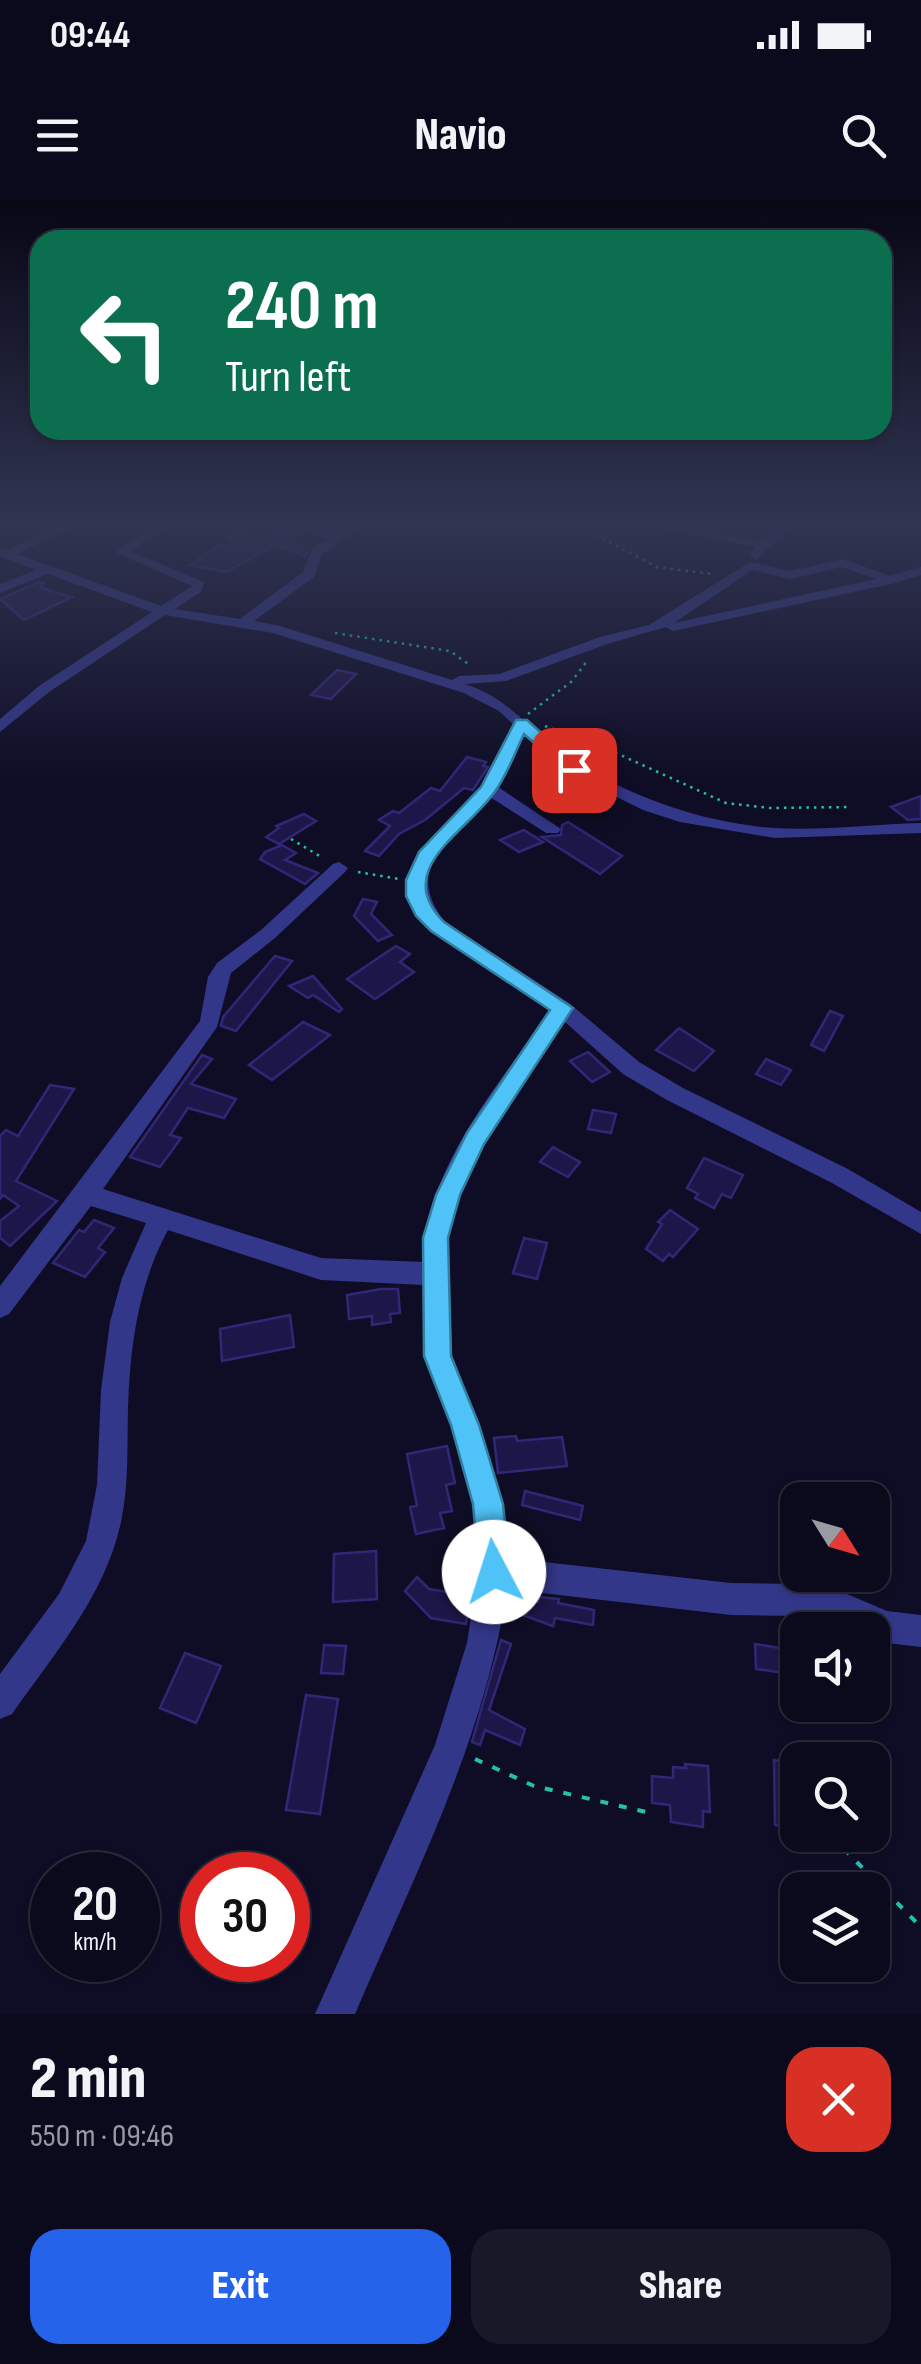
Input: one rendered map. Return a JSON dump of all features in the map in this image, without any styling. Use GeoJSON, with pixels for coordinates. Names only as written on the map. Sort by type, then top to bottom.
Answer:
{"type":"FeatureCollection","features":[{"type":"Feature","properties":{"kind":"street"},"geometry":{"type":"LineString","coordinates":[[0,727],[44,688],[156,612]]}},
{"type":"Feature","properties":{"kind":"street"},"geometry":{"type":"LineString","coordinates":[[168,612],[315,640],[441,680],[490,700],[523,720],[556,756],[598,784],[686,818],[776,833],[921,828]]}},
{"type":"Feature","properties":{"kind":"street"},"geometry":{"type":"LineString","coordinates":[[243,624],[260,612]]}},
{"type":"Feature","properties":{"kind":"street"},"geometry":{"type":"LineString","coordinates":[[441,680],[488,681],[654,628],[684,612]]}},
{"type":"Feature","properties":{"kind":"street"},"geometry":{"type":"LineString","coordinates":[[654,628],[680,626],[737,612]]}},
{"type":"Feature","properties":{"kind":"street"},"geometry":{"type":"LineString","coordinates":[[523,720],[489,789],[428,852],[416,880],[422,912],[562,1008],[632,1068],[660,1086],[840,1176],[921,1224]]}},
{"type":"Feature","properties":{"kind":"street"},"geometry":{"type":"LineString","coordinates":[[489,789],[552,828]]}},
{"type":"Feature","properties":{"kind":"street"},"geometry":{"type":"LineString","coordinates":[[0,1306],[210,1022],[218,977],[224,968],[268,934],[339,868]]}},
{"type":"Feature","properties":{"kind":"street"},"geometry":{"type":"LineString","coordinates":[[336,2014],[450,1748],[483,1643],[494,1572],[488,1504],[465,1425],[438,1356],[436,1238],[448,1195],[484,1124],[562,1008]]}},
{"type":"Feature","properties":{"kind":"street"},"geometry":{"type":"LineString","coordinates":[[86,1194],[321,1269],[434,1274]]}},
{"type":"Feature","properties":{"kind":"street"},"geometry":{"type":"LineString","coordinates":[[0,1702],[80,1591],[101,1542],[110,1504],[115,1386],[124,1314],[142,1249],[163,1216]]}},
{"type":"Feature","properties":{"kind":"street"},"geometry":{"type":"LineString","coordinates":[[494,1572],[732,1599],[802,1600],[847,1610],[887,1627],[921,1631]]}},
{"type":"Feature","properties":{"kind":"path"},"geometry":{"type":"LineString","coordinates":[[336,633],[450,650],[488,681]]}},
{"type":"Feature","properties":{"kind":"path"},"geometry":{"type":"LineString","coordinates":[[523,720],[571,682],[592,655]]}},
{"type":"Feature","properties":{"kind":"path"},"geometry":{"type":"LineString","coordinates":[[523,720],[605,748],[726,803],[770,808],[851,807]]}},
{"type":"Feature","properties":{"kind":"path"},"geometry":{"type":"LineString","coordinates":[[450,1748],[534,1786],[646,1812]]}},
{"type":"Feature","properties":{"kind":"path"},"geometry":{"type":"LineString","coordinates":[[847,1852],[921,1927]]}},
{"type":"Feature","properties":{"kind":"building"},"geometry":{"type":"Polygon","coordinates":[[[14,612],[41,612],[24,620],[14,612]]]}},
{"type":"Feature","properties":{"kind":"building"},"geometry":{"type":"Polygon","coordinates":[[[337,670],[356,674],[331,699],[311,695],[337,670]]]}},
{"type":"Feature","properties":{"kind":"building"},"geometry":{"type":"Polygon","coordinates":[[[467,757],[486,762],[483,766],[488,767],[473,790],[464,788],[425,820],[399,834],[379,856],[365,851],[390,826],[379,820],[393,811],[399,813],[431,788],[440,791],[467,757]]]}},
{"type":"Feature","properties":{"kind":"building"},"geometry":{"type":"Polygon","coordinates":[[[921,796],[921,819],[908,820],[891,807],[921,796]]]}},
{"type":"Feature","properties":{"kind":"building"},"geometry":{"type":"Polygon","coordinates":[[[304,814],[316,821],[279,844],[266,837],[279,828],[276,826],[304,814]]]}},
{"type":"Feature","properties":{"kind":"building"},"geometry":{"type":"Polygon","coordinates":[[[568,822],[622,856],[600,874],[542,837],[561,835],[562,825],[568,822]]]}},
{"type":"Feature","properties":{"kind":"building"},"geometry":{"type":"Polygon","coordinates":[[[524,830],[543,842],[519,852],[500,840],[524,830]]]}},
{"type":"Feature","properties":{"kind":"building"},"geometry":{"type":"Polygon","coordinates":[[[282,845],[296,853],[285,860],[318,873],[305,884],[260,859],[265,852],[282,845]]]}},
{"type":"Feature","properties":{"kind":"building"},"geometry":{"type":"Polygon","coordinates":[[[363,899],[377,902],[371,914],[392,935],[378,941],[354,916],[363,899]]]}},
{"type":"Feature","properties":{"kind":"building"},"geometry":{"type":"Polygon","coordinates":[[[396,946],[410,954],[400,962],[414,972],[375,999],[347,979],[396,946]]]}},
{"type":"Feature","properties":{"kind":"building"},"geometry":{"type":"Polygon","coordinates":[[[275,956],[292,961],[236,1031],[221,1026],[223,1017],[275,956]]]}},
{"type":"Feature","properties":{"kind":"building"},"geometry":{"type":"Polygon","coordinates":[[[313,976],[342,1009],[339,1012],[313,995],[308,998],[289,986],[313,976]]]}},
{"type":"Feature","properties":{"kind":"building"},"geometry":{"type":"Polygon","coordinates":[[[830,1011],[843,1016],[824,1051],[811,1045],[830,1011]]]}},
{"type":"Feature","properties":{"kind":"building"},"geometry":{"type":"Polygon","coordinates":[[[303,1022],[330,1035],[272,1080],[249,1065],[303,1022]]]}},
{"type":"Feature","properties":{"kind":"building"},"geometry":{"type":"Polygon","coordinates":[[[679,1028],[714,1051],[694,1071],[656,1050],[679,1028]]]}},
{"type":"Feature","properties":{"kind":"building"},"geometry":{"type":"Polygon","coordinates":[[[588,1052],[610,1072],[592,1082],[570,1061],[588,1052]]]}},
{"type":"Feature","properties":{"kind":"building"},"geometry":{"type":"Polygon","coordinates":[[[202,1055],[212,1059],[191,1084],[236,1099],[224,1118],[188,1108],[170,1135],[181,1138],[160,1167],[130,1157],[202,1055]]]}},
{"type":"Feature","properties":{"kind":"building"},"geometry":{"type":"Polygon","coordinates":[[[766,1059],[791,1070],[781,1085],[756,1074],[766,1059]]]}},
{"type":"Feature","properties":{"kind":"building"},"geometry":{"type":"Polygon","coordinates":[[[50,1085],[74,1089],[16,1181],[57,1201],[10,1246],[0,1238],[0,1221],[19,1206],[3,1195],[0,1199],[0,1136],[6,1130],[18,1136],[50,1085]]]}},
{"type":"Feature","properties":{"kind":"building"},"geometry":{"type":"Polygon","coordinates":[[[593,1110],[616,1114],[611,1133],[588,1129],[593,1110]]]}},
{"type":"Feature","properties":{"kind":"building"},"geometry":{"type":"Polygon","coordinates":[[[553,1147],[580,1162],[568,1177],[540,1162],[553,1147]]]}},
{"type":"Feature","properties":{"kind":"building"},"geometry":{"type":"Polygon","coordinates":[[[704,1158],[743,1175],[731,1198],[722,1194],[714,1208],[695,1198],[698,1194],[687,1188],[704,1158]]]}},
{"type":"Feature","properties":{"kind":"building"},"geometry":{"type":"Polygon","coordinates":[[[670,1210],[698,1229],[673,1257],[669,1254],[663,1261],[646,1249],[662,1224],[658,1222],[670,1210]]]}},
{"type":"Feature","properties":{"kind":"building"},"geometry":{"type":"Polygon","coordinates":[[[94,1220],[114,1228],[98,1248],[105,1252],[85,1277],[53,1263],[79,1230],[84,1232],[94,1220]]]}},
{"type":"Feature","properties":{"kind":"building"},"geometry":{"type":"Polygon","coordinates":[[[524,1238],[547,1243],[537,1279],[513,1273],[524,1238]]]}},
{"type":"Feature","properties":{"kind":"building"},"geometry":{"type":"Polygon","coordinates":[[[398,1289],[400,1313],[390,1314],[391,1322],[372,1325],[372,1316],[349,1319],[347,1295],[398,1289]]]}},
{"type":"Feature","properties":{"kind":"building"},"geometry":{"type":"Polygon","coordinates":[[[290,1315],[294,1347],[222,1361],[220,1329],[290,1315]]]}},
{"type":"Feature","properties":{"kind":"building"},"geometry":{"type":"Polygon","coordinates":[[[516,1436],[517,1441],[562,1437],[567,1466],[498,1473],[494,1438],[516,1436]]]}},
{"type":"Feature","properties":{"kind":"building"},"geometry":{"type":"Polygon","coordinates":[[[447,1446],[455,1483],[446,1485],[452,1511],[440,1513],[444,1528],[416,1534],[410,1507],[417,1506],[407,1454],[447,1446]]]}},
{"type":"Feature","properties":{"kind":"building"},"geometry":{"type":"Polygon","coordinates":[[[525,1491],[583,1506],[580,1520],[522,1505],[525,1491]]]}},
{"type":"Feature","properties":{"kind":"building"},"geometry":{"type":"Polygon","coordinates":[[[376,1551],[377,1599],[333,1602],[334,1554],[376,1551]]]}},
{"type":"Feature","properties":{"kind":"building"},"geometry":{"type":"Polygon","coordinates":[[[417,1577],[429,1589],[461,1594],[460,1601],[469,1603],[466,1624],[431,1618],[405,1591],[417,1577]]]}},
{"type":"Feature","properties":{"kind":"building"},"geometry":{"type":"Polygon","coordinates":[[[521,1596],[538,1602],[539,1597],[559,1599],[558,1603],[594,1610],[593,1625],[555,1618],[553,1626],[517,1613],[521,1596]]]}},
{"type":"Feature","properties":{"kind":"building"},"geometry":{"type":"Polygon","coordinates":[[[501,1640],[511,1644],[489,1710],[525,1729],[520,1745],[485,1730],[480,1745],[472,1742],[501,1640]]]}},
{"type":"Feature","properties":{"kind":"building"},"geometry":{"type":"Polygon","coordinates":[[[755,1644],[780,1648],[780,1672],[756,1669],[755,1644]]]}},
{"type":"Feature","properties":{"kind":"building"},"geometry":{"type":"Polygon","coordinates":[[[324,1645],[346,1646],[343,1674],[321,1673],[324,1645]]]}},
{"type":"Feature","properties":{"kind":"building"},"geometry":{"type":"Polygon","coordinates":[[[185,1653],[221,1666],[196,1723],[160,1708],[185,1653]]]}},
{"type":"Feature","properties":{"kind":"building"},"geometry":{"type":"Polygon","coordinates":[[[306,1695],[338,1699],[320,1814],[286,1810],[306,1695]]]}},
{"type":"Feature","properties":{"kind":"building"},"geometry":{"type":"Polygon","coordinates":[[[774,1760],[780,1761],[780,1826],[775,1825],[774,1760]]]}},
{"type":"Feature","properties":{"kind":"building"},"geometry":{"type":"Polygon","coordinates":[[[685,1764],[708,1766],[710,1812],[703,1811],[703,1827],[671,1822],[670,1805],[652,1803],[652,1776],[673,1778],[673,1767],[686,1768],[685,1764]]]}},
{"type":"Feature","properties":{"kind":"route"},"geometry":{"type":"LineString","coordinates":[[494,1572],[488,1504],[465,1425],[438,1356],[436,1238],[448,1195],[475,1139],[562,1008],[422,912],[416,880],[428,852],[489,789],[521,724],[574,770]]}}]}
